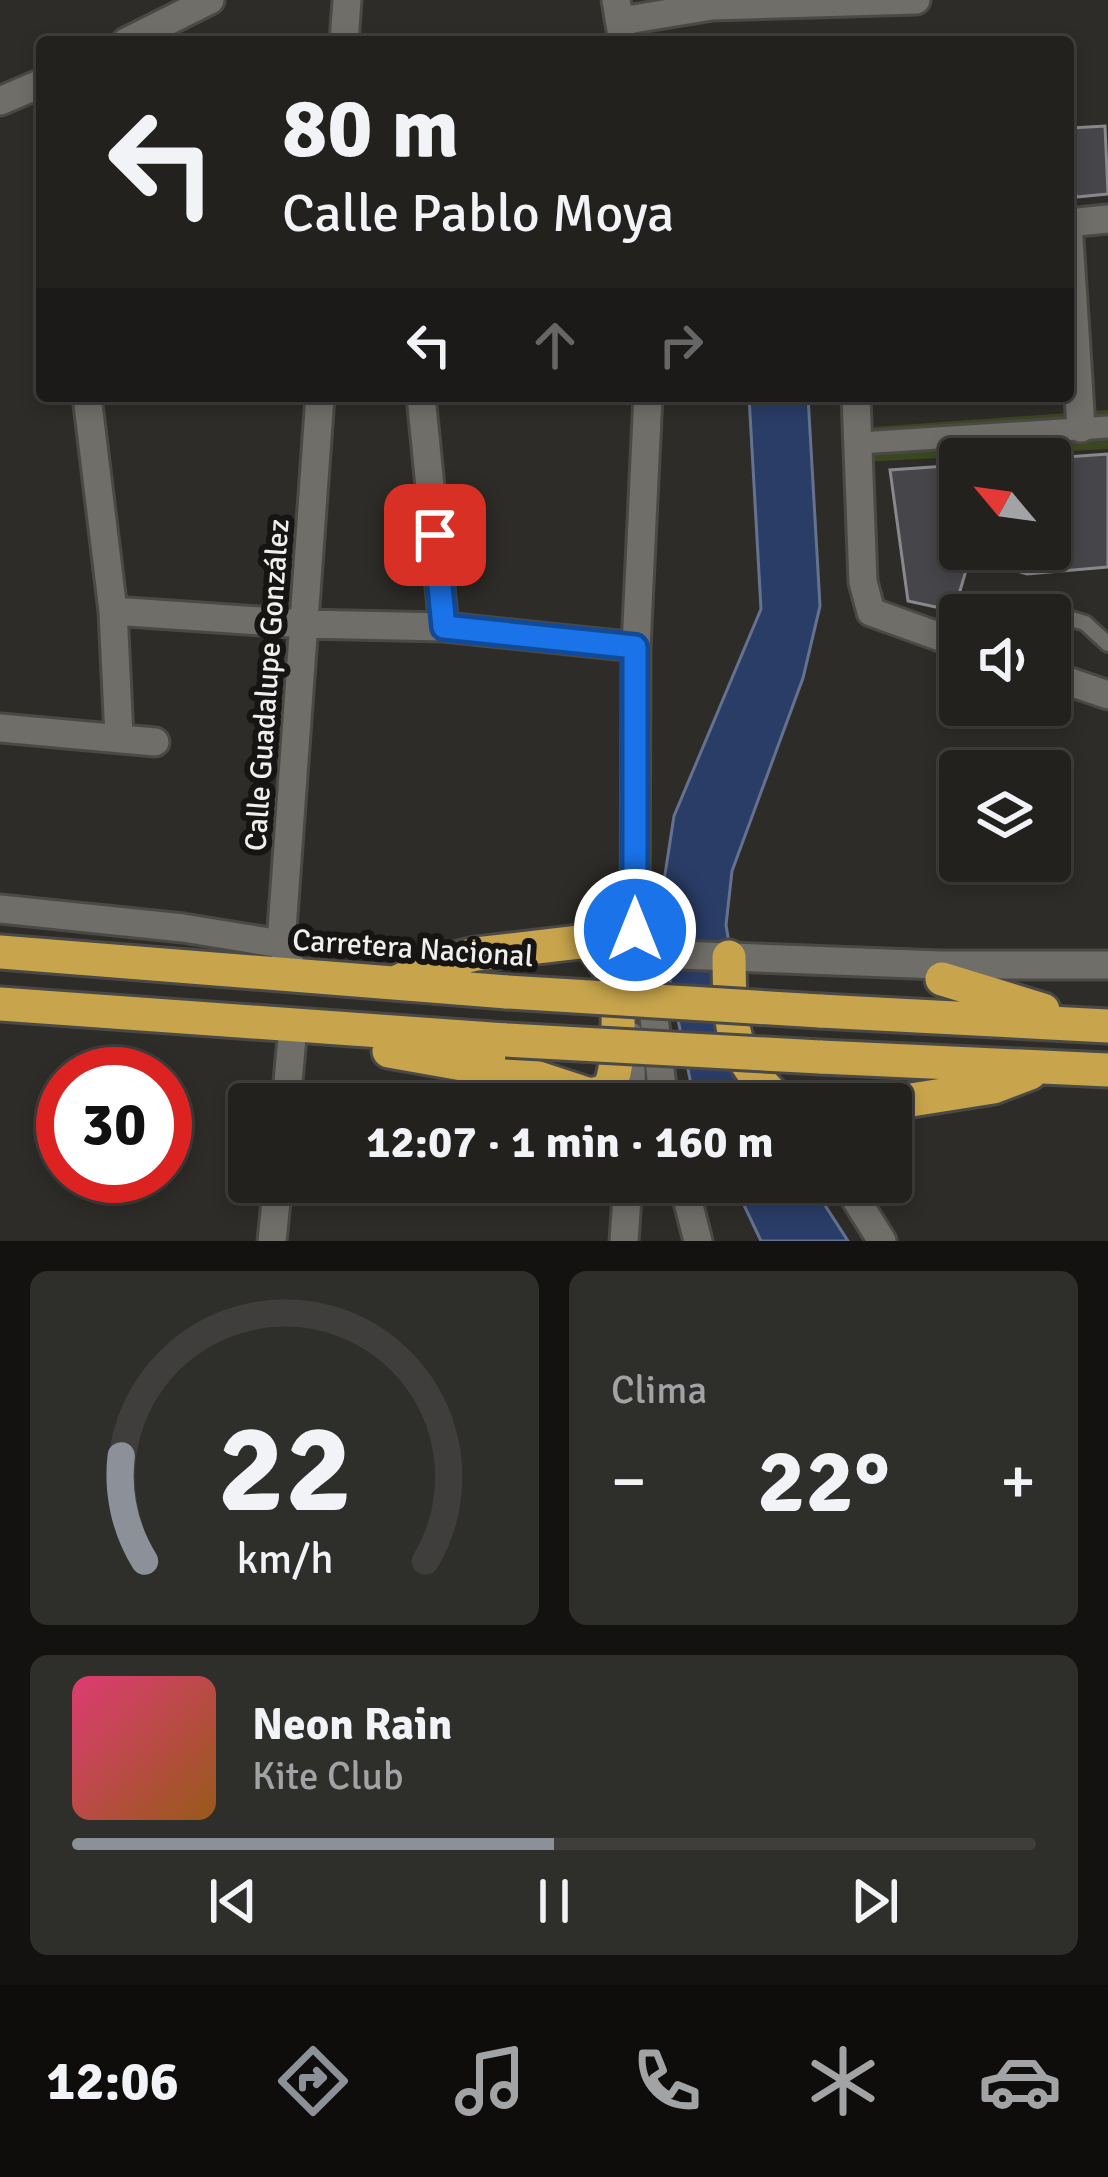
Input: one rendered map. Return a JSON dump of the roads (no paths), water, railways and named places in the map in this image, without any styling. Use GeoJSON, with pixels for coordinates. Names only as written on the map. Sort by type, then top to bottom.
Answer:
{"type":"FeatureCollection","features":[{"type":"Feature","properties":{"kind":"highway"},"geometry":{"type":"LineString","coordinates":[[394,984],[436,964],[476,954],[588,941],[641,949]]}},
{"type":"Feature","properties":{"kind":"highway"},"geometry":{"type":"LineString","coordinates":[[332,1028],[389,1051],[535,1077],[590,1095],[608,1088],[614,1075],[615,981],[588,941]]}},
{"type":"Feature","properties":{"kind":"highway","name":"Carretera Nacional"},"geometry":{"type":"LineString","coordinates":[[0,952],[507,992],[1102,1026]]}},
{"type":"Feature","properties":{"kind":"highway"},"geometry":{"type":"LineString","coordinates":[[722,959],[730,1026],[738,1049],[760,1083]]}},
{"type":"Feature","properties":{"kind":"highway"},"geometry":{"type":"LineString","coordinates":[[942,980],[1102,1026]]}},
{"type":"Feature","properties":{"kind":"highway"},"geometry":{"type":"LineString","coordinates":[[0,1004],[506,1040],[1108,1070]]}},
{"type":"Feature","properties":{"kind":"highway"},"geometry":{"type":"LineString","coordinates":[[912,1100],[993,1088],[1042,1068]]}},
{"type":"Feature","properties":{"kind":"highway"},"geometry":{"type":"LineString","coordinates":[[535,1077],[544,1083]]}},
{"type":"Feature","properties":{"kind":"street"},"geometry":{"type":"LineString","coordinates":[[138,36],[210,0]]}},
{"type":"Feature","properties":{"kind":"street"},"geometry":{"type":"LineString","coordinates":[[344,36],[346,0]]}},
{"type":"Feature","properties":{"kind":"street"},"geometry":{"type":"LineString","coordinates":[[620,21],[712,6],[916,0]]}},
{"type":"Feature","properties":{"kind":"street"},"geometry":{"type":"LineString","coordinates":[[0,101],[36,86]]}},
{"type":"Feature","properties":{"kind":"street"},"geometry":{"type":"LineString","coordinates":[[1074,222],[1108,219]]}},
{"type":"Feature","properties":{"kind":"street"},"geometry":{"type":"LineString","coordinates":[[860,443],[1095,427],[1074,268]]}},
{"type":"Feature","properties":{"kind":"street"},"geometry":{"type":"LineString","coordinates":[[89,402],[112,610],[119,736]]}},
{"type":"Feature","properties":{"kind":"street","name":"Calle Guadalupe González"},"geometry":{"type":"LineString","coordinates":[[296,976],[281,944],[320,402]]}},
{"type":"Feature","properties":{"kind":"street"},"geometry":{"type":"LineString","coordinates":[[422,402],[444,627]]}},
{"type":"Feature","properties":{"kind":"street"},"geometry":{"type":"LineString","coordinates":[[633,1083],[641,949],[635,647],[648,402]]}},
{"type":"Feature","properties":{"kind":"street"},"geometry":{"type":"LineString","coordinates":[[857,402],[863,582],[871,612],[939,636]]}},
{"type":"Feature","properties":{"kind":"street"},"geometry":{"type":"LineString","coordinates":[[112,610],[304,624],[444,627],[635,647]]}},
{"type":"Feature","properties":{"kind":"street"},"geometry":{"type":"LineString","coordinates":[[1071,682],[1108,695]]}},
{"type":"Feature","properties":{"kind":"street"},"geometry":{"type":"LineString","coordinates":[[0,728],[154,742]]}},
{"type":"Feature","properties":{"kind":"street"},"geometry":{"type":"LineString","coordinates":[[0,910],[183,928],[281,944]]}},
{"type":"Feature","properties":{"kind":"street"},"geometry":{"type":"LineString","coordinates":[[641,949],[942,980],[1108,983]]}},
{"type":"Feature","properties":{"kind":"street"},"geometry":{"type":"LineString","coordinates":[[641,949],[661,1083]]}},
{"type":"Feature","properties":{"kind":"street"},"geometry":{"type":"LineString","coordinates":[[722,959],[1108,965]]}},
{"type":"Feature","properties":{"kind":"street"},"geometry":{"type":"LineString","coordinates":[[288,1083],[293,1026]]}},
{"type":"Feature","properties":{"kind":"street"},"geometry":{"type":"LineString","coordinates":[[272,1241],[276,1203]]}},
{"type":"Feature","properties":{"kind":"street"},"geometry":{"type":"LineString","coordinates":[[624,1241],[627,1203]]}},
{"type":"Feature","properties":{"kind":"street"},"geometry":{"type":"LineString","coordinates":[[688,1203],[698,1241]]}},
{"type":"Feature","properties":{"kind":"street"},"geometry":{"type":"LineString","coordinates":[[858,1203],[882,1241]]}},
{"type":"Feature","properties":{"kind":"lane"},"geometry":{"type":"LineString","coordinates":[[1071,619],[1085,623],[1108,644]]}},
{"type":"Feature","properties":{"kind":"water"},"geometry":{"type":"Polygon","coordinates":[[[749,402],[808,402],[820,606],[803,678],[732,871],[726,925],[752,1083],[691,1083],[658,920],[674,816],[761,609],[749,402]]]}},
{"type":"Feature","properties":{"kind":"water"},"geometry":{"type":"Polygon","coordinates":[[[743,1203],[824,1203],[848,1241],[761,1241],[743,1203]]]}}]}
